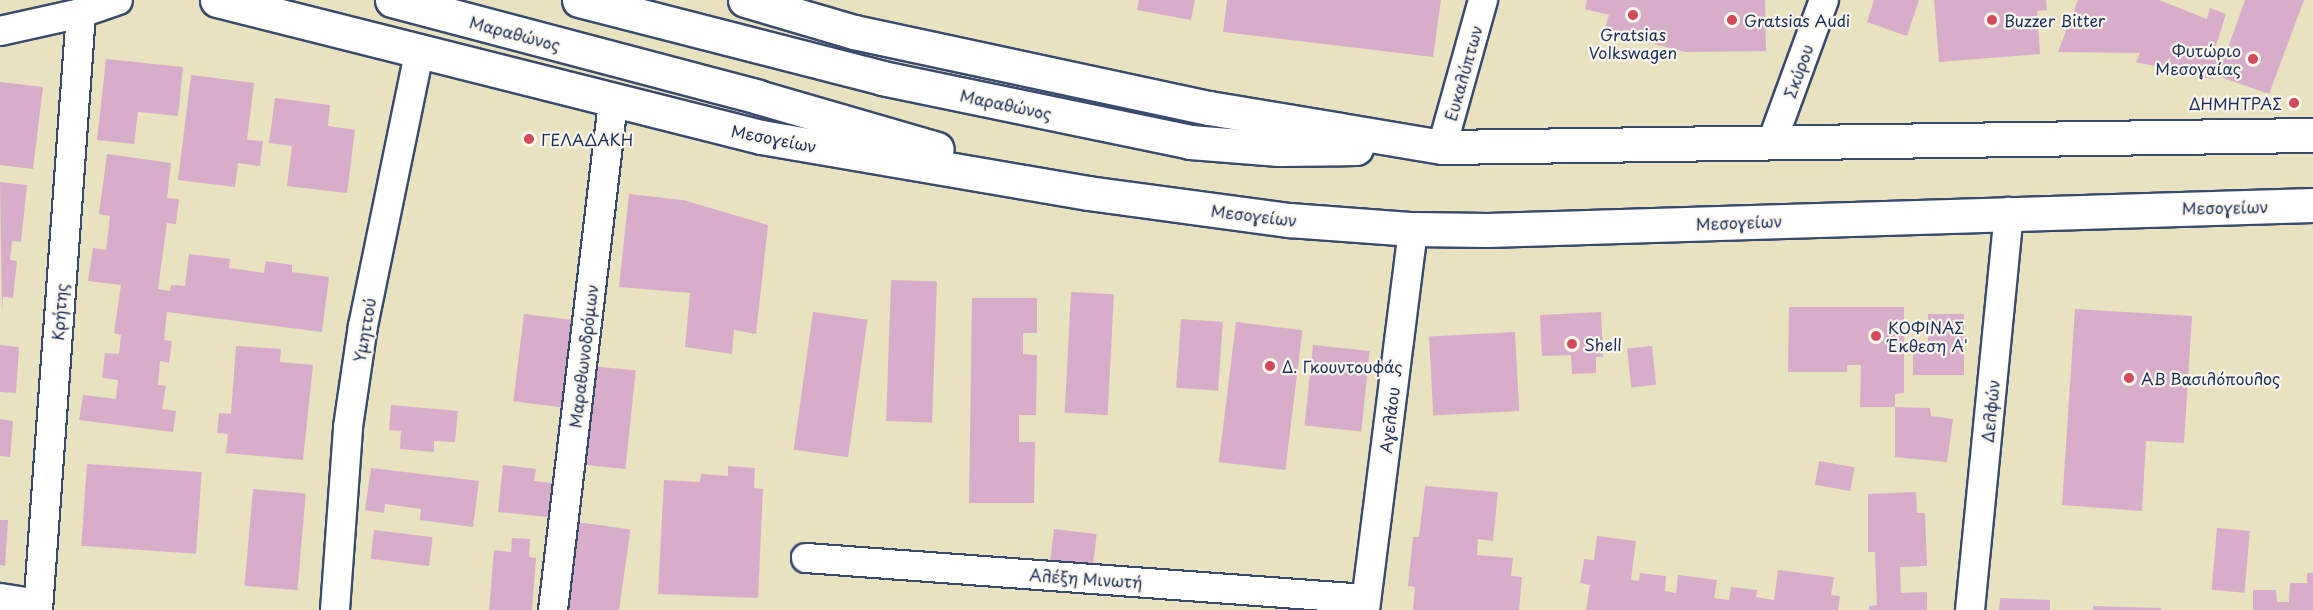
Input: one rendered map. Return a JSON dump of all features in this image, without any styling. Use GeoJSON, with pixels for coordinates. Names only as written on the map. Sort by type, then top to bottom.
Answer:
{"type":"FeatureCollection","features":[{"type":"Feature","properties":{"kind":"main road","name":"Μεσογείων"},"geometry":{"type":"LineString","coordinates":[[217,0],[613,102],[761,137],[1088,193],[1289,220],[1413,229],[1510,230],[2010,212],[2313,205]]}},
{"type":"Feature","properties":{"kind":"main road","name":"Μαραθώνος"},"geometry":{"type":"LineString","coordinates":[[392,0],[758,97],[1088,193]]}},
{"type":"Feature","properties":{"kind":"main road","name":"Μαραθώνος"},"geometry":{"type":"LineString","coordinates":[[579,0],[882,78],[1190,142],[1279,149],[1442,147]]}},
{"type":"Feature","properties":{"kind":"main road"},"geometry":{"type":"LineString","coordinates":[[746,0],[854,32],[1186,103],[1442,147],[2313,135]]}},
{"type":"Feature","properties":{"kind":"street"},"geometry":{"type":"LineString","coordinates":[[0,31],[81,14],[118,0]]}},
{"type":"Feature","properties":{"kind":"street","name":"Ευκαλύπτων"},"geometry":{"type":"LineString","coordinates":[[1442,147],[1484,0]]}},
{"type":"Feature","properties":{"kind":"street","name":"Σκύρου"},"geometry":{"type":"LineString","coordinates":[[1772,142],[1824,0]]}},
{"type":"Feature","properties":{"kind":"street","name":"Κρήτης"},"geometry":{"type":"LineString","coordinates":[[38,607],[81,14]]}},
{"type":"Feature","properties":{"kind":"street","name":"Υμηττού"},"geometry":{"type":"LineString","coordinates":[[335,610],[348,427],[363,326],[419,53]]}},
{"type":"Feature","properties":{"kind":"street","name":"Μαραθωνοδρόμων"},"geometry":{"type":"LineString","coordinates":[[553,610],[613,102]]}},
{"type":"Feature","properties":{"kind":"street","name":"Δελφών"},"geometry":{"type":"LineString","coordinates":[[1970,610],[2010,212]]}},
{"type":"Feature","properties":{"kind":"street","name":"Αγελάου"},"geometry":{"type":"LineString","coordinates":[[1366,604],[1413,229]]}},
{"type":"Feature","properties":{"kind":"street","name":"Αλέξη Μινωτή"},"geometry":{"type":"LineString","coordinates":[[806,558],[1366,604]]}},
{"type":"Feature","properties":{"kind":"street"},"geometry":{"type":"LineString","coordinates":[[0,598],[38,607]]}},
{"type":"Feature","properties":{"kind":"building"},"geometry":{"type":"Polygon","coordinates":[[[1139,0],[1195,0],[1191,20],[1137,10],[1139,0]]]}},
{"type":"Feature","properties":{"kind":"building"},"geometry":{"type":"Polygon","coordinates":[[[1227,0],[1441,0],[1433,57],[1223,32],[1227,0]]]}},
{"type":"Feature","properties":{"kind":"building"},"geometry":{"type":"Polygon","coordinates":[[[1587,0],[1765,0],[1766,51],[1686,52],[1604,31],[1609,15],[1585,9],[1587,0]]]}},
{"type":"Feature","properties":{"kind":"building"},"geometry":{"type":"Polygon","coordinates":[[[1874,0],[1919,0],[1907,36],[1867,22],[1874,0]]]}},
{"type":"Feature","properties":{"kind":"building"},"geometry":{"type":"Polygon","coordinates":[[[1934,0],[2046,0],[2047,10],[2037,11],[2040,54],[1939,62],[1934,0]]]}},
{"type":"Feature","properties":{"kind":"building"},"geometry":{"type":"Polygon","coordinates":[[[2078,0],[2159,0],[2207,19],[2210,8],[2226,14],[2213,55],[2220,58],[2212,79],[2136,62],[2140,53],[2058,52],[2078,0]]]}},
{"type":"Feature","properties":{"kind":"building","name":"Φυτώριο Μεσογαίας"},"geometry":{"type":"Polygon","coordinates":[[[2245,0],[2304,0],[2269,94],[2218,76],[2245,0]]]}},
{"type":"Feature","properties":{"kind":"building"},"geometry":{"type":"Polygon","coordinates":[[[106,59],[183,67],[178,116],[138,112],[134,144],[97,140],[106,59]]]}},
{"type":"Feature","properties":{"kind":"building"},"geometry":{"type":"Polygon","coordinates":[[[191,75],[254,83],[247,140],[263,141],[260,166],[238,163],[235,187],[178,180],[191,75]]]}},
{"type":"Feature","properties":{"kind":"building"},"geometry":{"type":"Polygon","coordinates":[[[0,82],[43,87],[33,169],[0,165],[0,82]]]}},
{"type":"Feature","properties":{"kind":"building"},"geometry":{"type":"Polygon","coordinates":[[[275,98],[330,105],[328,126],[355,130],[347,193],[287,186],[292,146],[269,143],[275,98]]]}},
{"type":"Feature","properties":{"kind":"building"},"geometry":{"type":"Polygon","coordinates":[[[107,154],[171,163],[167,198],[179,199],[176,224],[167,223],[158,289],[170,291],[171,285],[185,286],[189,254],[230,259],[229,268],[264,273],[266,261],[292,265],[292,272],[329,277],[322,332],[167,312],[164,340],[172,341],[169,363],[160,361],[158,385],[166,386],[162,409],[176,411],[173,432],[79,420],[83,395],[116,399],[118,380],[102,378],[105,353],[119,354],[121,335],[114,333],[121,285],[88,281],[93,248],[106,250],[110,216],[99,214],[107,154]]]}},
{"type":"Feature","properties":{"kind":"building"},"geometry":{"type":"Polygon","coordinates":[[[0,182],[27,185],[21,242],[12,241],[10,260],[17,261],[13,298],[3,297],[2,314],[0,182]]]}},
{"type":"Feature","properties":{"kind":"building"},"geometry":{"type":"Polygon","coordinates":[[[629,194],[683,200],[768,225],[756,334],[734,330],[732,354],[685,347],[690,293],[619,287],[629,194]]]}},
{"type":"Feature","properties":{"kind":"building"},"geometry":{"type":"Polygon","coordinates":[[[891,280],[937,282],[932,423],[886,421],[891,280]]]}},
{"type":"Feature","properties":{"kind":"building"},"geometry":{"type":"Polygon","coordinates":[[[1071,292],[1114,294],[1108,415],[1065,413],[1071,292]]]}},
{"type":"Feature","properties":{"kind":"building"},"geometry":{"type":"Polygon","coordinates":[[[972,298],[1037,298],[1037,333],[1023,333],[1023,354],[1037,355],[1036,415],[1019,415],[1019,442],[1035,442],[1034,503],[969,503],[972,298]]]}},
{"type":"Feature","properties":{"kind":"building"},"geometry":{"type":"Polygon","coordinates":[[[1789,307],[1904,307],[1904,393],[1895,394],[1895,407],[1860,407],[1861,365],[1847,365],[1847,372],[1788,372],[1789,307]]]}},
{"type":"Feature","properties":{"kind":"building","name":"ΑΒ Βασιλόπουλος"},"geometry":{"type":"Polygon","coordinates":[[[2075,309],[2192,316],[2184,443],[2146,441],[2142,511],[2062,505],[2075,309]]]}},
{"type":"Feature","properties":{"kind":"building"},"geometry":{"type":"Polygon","coordinates":[[[813,312],[867,320],[848,457],[794,450],[813,312]]]}},
{"type":"Feature","properties":{"kind":"building","name":"Shell"},"geometry":{"type":"Polygon","coordinates":[[[1601,312],[1603,357],[1596,357],[1596,373],[1572,374],[1571,355],[1542,356],[1540,315],[1601,312]]]}},
{"type":"Feature","properties":{"kind":"building"},"geometry":{"type":"Polygon","coordinates":[[[524,314],[574,320],[563,407],[513,401],[524,314]]]}},
{"type":"Feature","properties":{"kind":"building"},"geometry":{"type":"Polygon","coordinates":[[[1928,314],[1964,314],[1964,375],[1913,375],[1913,351],[1928,350],[1928,314]]]}},
{"type":"Feature","properties":{"kind":"building"},"geometry":{"type":"Polygon","coordinates":[[[1181,319],[1223,322],[1218,391],[1176,388],[1181,319]]]}},
{"type":"Feature","properties":{"kind":"building"},"geometry":{"type":"Polygon","coordinates":[[[1236,322],[1303,330],[1285,470],[1219,462],[1236,322]]]}},
{"type":"Feature","properties":{"kind":"building"},"geometry":{"type":"Polygon","coordinates":[[[1515,332],[1519,411],[1433,415],[1429,337],[1515,332]]]}},
{"type":"Feature","properties":{"kind":"building"},"geometry":{"type":"Polygon","coordinates":[[[0,345],[19,347],[16,393],[0,392],[0,345]]]}},
{"type":"Feature","properties":{"kind":"building"},"geometry":{"type":"Polygon","coordinates":[[[1313,345],[1370,351],[1361,432],[1305,426],[1313,345]]]}},
{"type":"Feature","properties":{"kind":"building"},"geometry":{"type":"Polygon","coordinates":[[[236,346],[281,349],[280,362],[313,365],[303,460],[226,453],[228,434],[217,433],[219,413],[231,414],[236,346]]]}},
{"type":"Feature","properties":{"kind":"building"},"geometry":{"type":"Polygon","coordinates":[[[1652,346],[1656,385],[1631,387],[1627,349],[1652,346]]]}},
{"type":"Feature","properties":{"kind":"building"},"geometry":{"type":"Polygon","coordinates":[[[592,366],[636,371],[625,469],[582,464],[592,366]]]}},
{"type":"Feature","properties":{"kind":"building"},"geometry":{"type":"Polygon","coordinates":[[[391,405],[458,411],[455,442],[434,441],[434,452],[400,449],[401,431],[389,430],[391,405]]]}},
{"type":"Feature","properties":{"kind":"building"},"geometry":{"type":"Polygon","coordinates":[[[1895,407],[1930,408],[1931,416],[1953,419],[1947,462],[1895,457],[1895,407]]]}},
{"type":"Feature","properties":{"kind":"building"},"geometry":{"type":"Polygon","coordinates":[[[0,419],[13,421],[10,457],[0,456],[0,419]]]}},
{"type":"Feature","properties":{"kind":"building"},"geometry":{"type":"Polygon","coordinates":[[[1819,461],[1854,467],[1850,491],[1815,485],[1819,461]]]}},
{"type":"Feature","properties":{"kind":"building"},"geometry":{"type":"Polygon","coordinates":[[[87,464],[202,472],[196,554],[81,546],[87,464]]]}},
{"type":"Feature","properties":{"kind":"building"},"geometry":{"type":"Polygon","coordinates":[[[503,465],[536,469],[534,481],[552,483],[548,517],[498,512],[503,465]]]}},
{"type":"Feature","properties":{"kind":"building"},"geometry":{"type":"Polygon","coordinates":[[[728,466],[755,468],[754,488],[763,489],[758,598],[658,594],[664,480],[700,482],[701,474],[728,476],[728,466]]]}},
{"type":"Feature","properties":{"kind":"building"},"geometry":{"type":"Polygon","coordinates":[[[371,468],[479,481],[473,527],[420,520],[421,509],[385,504],[384,513],[365,510],[371,468]]]}},
{"type":"Feature","properties":{"kind":"building"},"geometry":{"type":"Polygon","coordinates":[[[1425,486],[1498,492],[1493,541],[1478,539],[1477,555],[1513,558],[1511,576],[1522,577],[1519,610],[1413,610],[1415,587],[1408,586],[1413,537],[1419,537],[1425,486]]]}},
{"type":"Feature","properties":{"kind":"building"},"geometry":{"type":"Polygon","coordinates":[[[253,489],[306,494],[297,590],[245,586],[253,489]]]}},
{"type":"Feature","properties":{"kind":"building"},"geometry":{"type":"Polygon","coordinates":[[[1916,492],[1917,513],[1925,513],[1927,566],[1900,567],[1901,593],[1927,592],[1927,610],[1869,610],[1869,606],[1877,605],[1875,552],[1868,552],[1868,494],[1916,492]]]}},
{"type":"Feature","properties":{"kind":"building"},"geometry":{"type":"Polygon","coordinates":[[[0,520],[8,520],[5,566],[0,565],[0,520]]]}},
{"type":"Feature","properties":{"kind":"building"},"geometry":{"type":"Polygon","coordinates":[[[570,521],[630,529],[619,610],[557,610],[570,521]]]}},
{"type":"Feature","properties":{"kind":"building"},"geometry":{"type":"Polygon","coordinates":[[[2217,528],[2250,531],[2244,593],[2212,590],[2217,528]]]}},
{"type":"Feature","properties":{"kind":"building"},"geometry":{"type":"Polygon","coordinates":[[[1054,529],[1097,534],[1093,567],[1050,562],[1054,529]]]}},
{"type":"Feature","properties":{"kind":"building"},"geometry":{"type":"Polygon","coordinates":[[[374,530],[433,537],[429,566],[370,559],[374,530]]]}},
{"type":"Feature","properties":{"kind":"building"},"geometry":{"type":"Polygon","coordinates":[[[1597,536],[1636,541],[1631,580],[1639,581],[1640,573],[1666,576],[1665,591],[1676,593],[1678,575],[1717,580],[1714,598],[1729,600],[1731,587],[1757,590],[1756,597],[1774,600],[1778,570],[1834,577],[1831,595],[1840,596],[1838,610],[1586,610],[1590,585],[1580,583],[1584,559],[1594,560],[1597,536]]]}},
{"type":"Feature","properties":{"kind":"building"},"geometry":{"type":"Polygon","coordinates":[[[512,538],[530,539],[529,557],[536,558],[532,610],[489,610],[494,550],[511,552],[512,538]]]}},
{"type":"Feature","properties":{"kind":"building"},"geometry":{"type":"Polygon","coordinates":[[[2307,573],[2313,573],[2313,610],[2253,610],[2253,590],[2276,590],[2277,602],[2289,602],[2290,583],[2307,583],[2307,573]]]}},
{"type":"Feature","properties":{"kind":"building"},"geometry":{"type":"Polygon","coordinates":[[[2000,598],[2050,600],[2050,610],[1999,610],[2000,598]]]}},
{"type":"Feature","properties":{"kind":"building"},"geometry":{"type":"Polygon","coordinates":[[[2093,606],[2161,608],[2161,610],[2093,610],[2093,606]]]}},
{"type":"Feature","properties":{"kind":"place","name":"Gratsias Volkswagen"},"geometry":{"type":"Point","coordinates":[1633,15]}},
{"type":"Feature","properties":{"kind":"place","name":"Gratsias Audi"},"geometry":{"type":"Point","coordinates":[1732,20]}},
{"type":"Feature","properties":{"kind":"place","name":"Buzzer Bitter"},"geometry":{"type":"Point","coordinates":[1992,20]}},
{"type":"Feature","properties":{"kind":"place","name":"Φυτώριο Μεσογαίας"},"geometry":{"type":"Point","coordinates":[2253,59]}},
{"type":"Feature","properties":{"kind":"place","name":"ΔΗΜΗΤΡΑΣ"},"geometry":{"type":"Point","coordinates":[2294,103]}},
{"type":"Feature","properties":{"kind":"place","name":"ΓΕΛΑΔΑΚΗ"},"geometry":{"type":"Point","coordinates":[529,139]}},
{"type":"Feature","properties":{"kind":"place","name":"ΚΟΦΙΝΑΣ Έκθεση Α'"},"geometry":{"type":"Point","coordinates":[1876,336]}},
{"type":"Feature","properties":{"kind":"place","name":"Shell"},"geometry":{"type":"Point","coordinates":[1572,344]}},
{"type":"Feature","properties":{"kind":"place","name":"Δ. Γκουντουφάς"},"geometry":{"type":"Point","coordinates":[1270,366]}},
{"type":"Feature","properties":{"kind":"place","name":"ΑΒ Βασιλόπουλος"},"geometry":{"type":"Point","coordinates":[2129,378]}}]}
